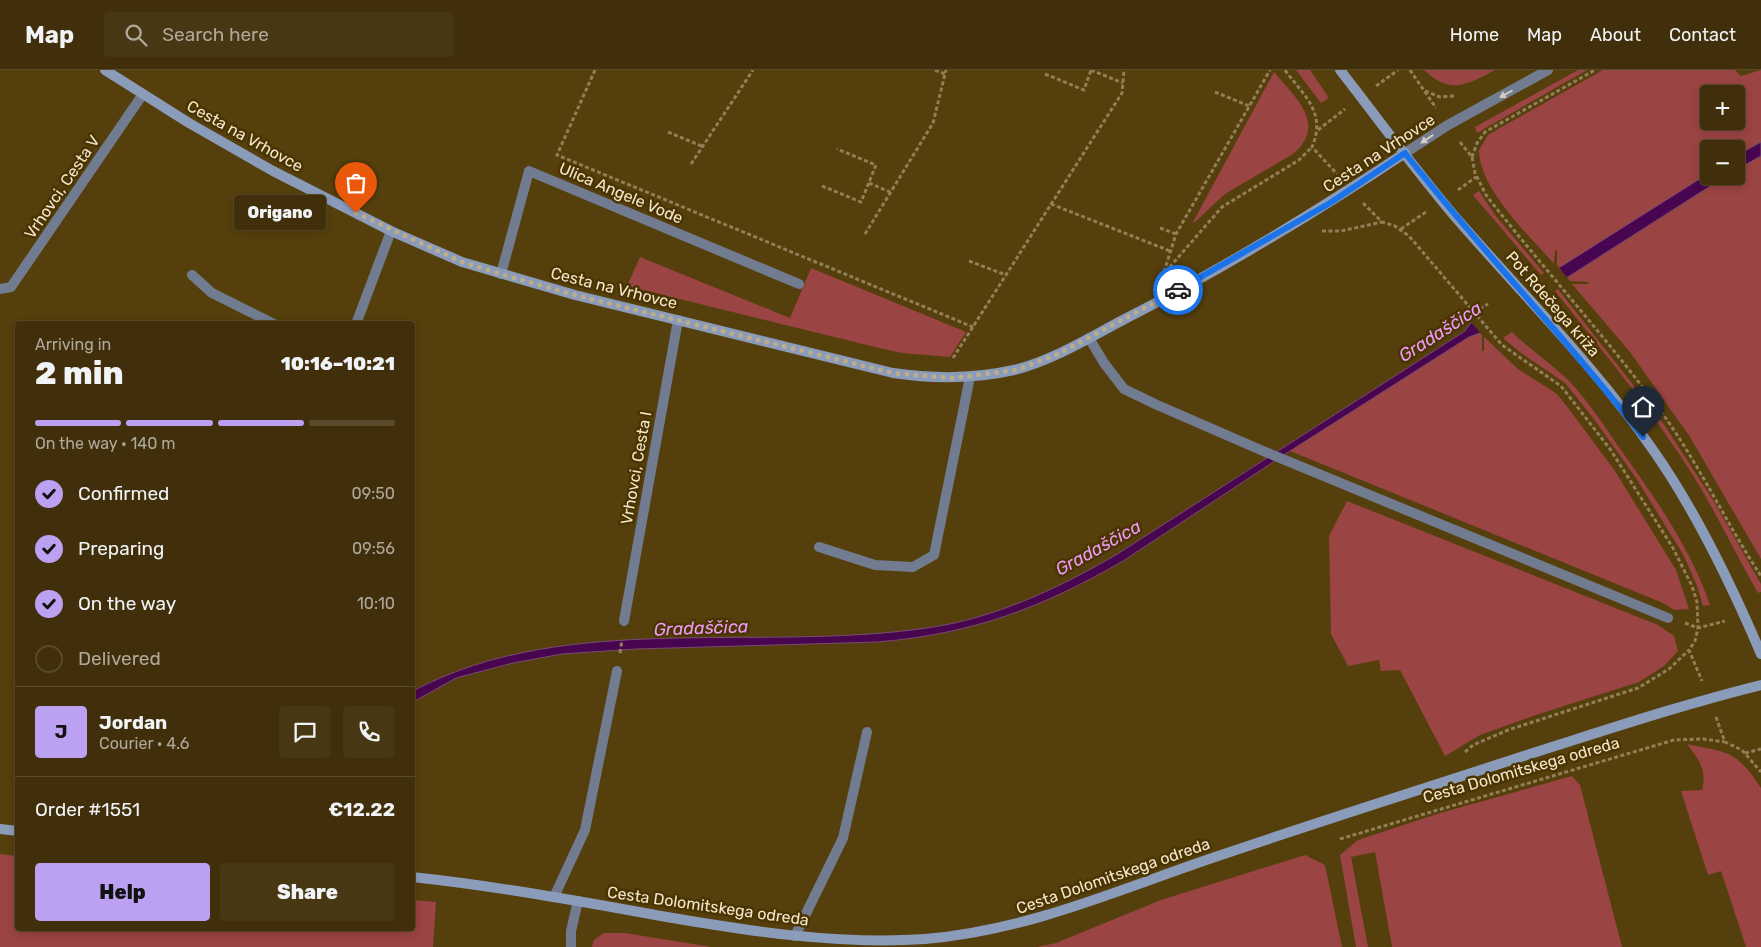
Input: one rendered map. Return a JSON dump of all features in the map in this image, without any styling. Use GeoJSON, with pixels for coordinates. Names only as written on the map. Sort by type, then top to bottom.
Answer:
{"type":"FeatureCollection","features":[{"type":"Feature","properties":{"kind":"street","name":"Cesta na Vrhovce"},"geometry":{"type":"LineString","coordinates":[[105,70],[273,170],[391,231],[462,262],[575,295],[893,373],[941,378],[970,377],[1016,370],[1058,354],[1146,308],[1330,203],[1448,125],[1548,70]]}},
{"type":"Feature","properties":{"kind":"street","name":"Pot Rdečega križa"},"geometry":{"type":"LineString","coordinates":[[1340,70],[1442,201],[1603,384],[1653,450],[1681,494],[1761,654]]}},
{"type":"Feature","properties":{"kind":"street","name":"Vrhovci, Cesta V"},"geometry":{"type":"LineString","coordinates":[[0,289],[11,287],[143,94]]}},
{"type":"Feature","properties":{"kind":"street","name":"Ulica Angele Vode"},"geometry":{"type":"LineString","coordinates":[[501,274],[529,172],[799,284]]}},
{"type":"Feature","properties":{"kind":"street"},"geometry":{"type":"LineString","coordinates":[[357,321],[391,231]]}},
{"type":"Feature","properties":{"kind":"street"},"geometry":{"type":"LineString","coordinates":[[192,275],[212,293],[268,321]]}},
{"type":"Feature","properties":{"kind":"street","name":"Vrhovci, Cesta I"},"geometry":{"type":"LineString","coordinates":[[624,621],[678,320]]}},
{"type":"Feature","properties":{"kind":"street"},"geometry":{"type":"LineString","coordinates":[[1089,338],[1104,363],[1124,389],[1263,451],[1668,618]]}},
{"type":"Feature","properties":{"kind":"street"},"geometry":{"type":"LineString","coordinates":[[820,547],[875,565],[913,567],[934,555],[970,377]]}},
{"type":"Feature","properties":{"kind":"street"},"geometry":{"type":"LineString","coordinates":[[554,897],[585,830],[617,671]]}},
{"type":"Feature","properties":{"kind":"street","name":"Cesta Dolomitskega odreda"},"geometry":{"type":"LineString","coordinates":[[415,877],[554,897],[728,927],[795,936],[859,939],[925,939],[993,929],[1050,916],[1161,875],[1320,822],[1685,705],[1761,685]]}},
{"type":"Feature","properties":{"kind":"street"},"geometry":{"type":"LineString","coordinates":[[795,936],[843,838],[867,732]]}},
{"type":"Feature","properties":{"kind":"street"},"geometry":{"type":"LineString","coordinates":[[0,829],[15,831]]}},
{"type":"Feature","properties":{"kind":"street"},"geometry":{"type":"LineString","coordinates":[[571,947],[571,931],[578,901]]}},
{"type":"Feature","properties":{"kind":"path"},"geometry":{"type":"LineString","coordinates":[[595,70],[557,155],[973,327]]}},
{"type":"Feature","properties":{"kind":"path"},"geometry":{"type":"LineString","coordinates":[[691,164],[753,70]]}},
{"type":"Feature","properties":{"kind":"path"},"geometry":{"type":"LineString","coordinates":[[865,234],[933,123],[945,72],[935,70]]}},
{"type":"Feature","properties":{"kind":"path"},"geometry":{"type":"LineString","coordinates":[[1045,74],[1084,90],[1091,70],[1123,83]]}},
{"type":"Feature","properties":{"kind":"path"},"geometry":{"type":"LineString","coordinates":[[941,378],[1122,93],[1124,70]]}},
{"type":"Feature","properties":{"kind":"path"},"geometry":{"type":"LineString","coordinates":[[1146,308],[1164,272],[1176,234],[1270,70]]}},
{"type":"Feature","properties":{"kind":"path"},"geometry":{"type":"LineString","coordinates":[[1164,272],[1178,259],[1211,218],[1228,202],[1299,160],[1312,146],[1317,130],[1314,106],[1285,70]]}},
{"type":"Feature","properties":{"kind":"path"},"geometry":{"type":"LineString","coordinates":[[1390,76],[1398,70]]}},
{"type":"Feature","properties":{"kind":"path"},"geometry":{"type":"LineString","coordinates":[[1410,70],[1434,105]]}},
{"type":"Feature","properties":{"kind":"path"},"geometry":{"type":"LineString","coordinates":[[1472,157],[1475,147],[1485,132],[1595,70]]}},
{"type":"Feature","properties":{"kind":"path","name":"Cesta na Vrhovce"},"geometry":{"type":"LineString","coordinates":[[1423,89],[1440,97],[1457,96]]}},
{"type":"Feature","properties":{"kind":"path"},"geometry":{"type":"LineString","coordinates":[[1215,92],[1249,106]]}},
{"type":"Feature","properties":{"kind":"path"},"geometry":{"type":"LineString","coordinates":[[1317,130],[1333,118]]}},
{"type":"Feature","properties":{"kind":"path"},"geometry":{"type":"LineString","coordinates":[[668,132],[704,146]]}},
{"type":"Feature","properties":{"kind":"path","name":"Pot Rdečega križa"},"geometry":{"type":"LineString","coordinates":[[1459,140],[1472,157],[1476,177],[1500,213],[1629,369],[1668,423],[1708,483],[1761,576]]}},
{"type":"Feature","properties":{"kind":"path"},"geometry":{"type":"LineString","coordinates":[[1312,146],[1324,160]]}},
{"type":"Feature","properties":{"kind":"path"},"geometry":{"type":"LineString","coordinates":[[822,186],[861,202],[869,183],[876,165],[837,149]]}},
{"type":"Feature","properties":{"kind":"path"},"geometry":{"type":"LineString","coordinates":[[1466,185],[1476,177]]}},
{"type":"Feature","properties":{"kind":"path"},"geometry":{"type":"LineString","coordinates":[[869,183],[890,192]]}},
{"type":"Feature","properties":{"kind":"path"},"geometry":{"type":"LineString","coordinates":[[1051,204],[1170,251]]}},
{"type":"Feature","properties":{"kind":"path"},"geometry":{"type":"LineString","coordinates":[[1369,210],[1382,222],[1401,229],[1491,333],[1513,354],[1560,386],[1610,449],[1651,511],[1686,572],[1697,602],[1698,628],[1689,650],[1695,664]]}},
{"type":"Feature","properties":{"kind":"path"},"geometry":{"type":"LineString","coordinates":[[1401,229],[1413,221]]}},
{"type":"Feature","properties":{"kind":"path"},"geometry":{"type":"LineString","coordinates":[[1314,232],[1341,231],[1382,222]]}},
{"type":"Feature","properties":{"kind":"path"},"geometry":{"type":"LineString","coordinates":[[1160,228],[1176,234]]}},
{"type":"Feature","properties":{"kind":"path"},"geometry":{"type":"LineString","coordinates":[[969,260],[1006,275]]}},
{"type":"Feature","properties":{"kind":"path"},"geometry":{"type":"LineString","coordinates":[[1476,314],[1488,304]]}},
{"type":"Feature","properties":{"kind":"path"},"geometry":{"type":"LineString","coordinates":[[1698,628],[1713,624]]}},
{"type":"Feature","properties":{"kind":"path","name":"Cesta Dolomitskega odreda"},"geometry":{"type":"LineString","coordinates":[[1460,757],[1473,745],[1487,738],[1644,684],[1669,669],[1689,650]]}},
{"type":"Feature","properties":{"kind":"path"},"geometry":{"type":"LineString","coordinates":[[1720,727],[1725,742],[1738,747],[1761,772]]}},
{"type":"Feature","properties":{"kind":"path","name":"Cesta Dolomitskega odreda"},"geometry":{"type":"LineString","coordinates":[[1335,840],[1674,740],[1703,738],[1725,742]]}},
{"type":"Feature","properties":{"kind":"path"},"geometry":{"type":"LineString","coordinates":[[1744,753],[1761,748]]}},
{"type":"Feature","properties":{"kind":"shaded area"},"geometry":{"type":"Polygon","coordinates":[[[1296,70],[1310,70],[1329,98],[1321,103],[1296,70]]]}},
{"type":"Feature","properties":{"kind":"shaded area"},"geometry":{"type":"Polygon","coordinates":[[[1424,70],[1495,70],[1476,80],[1459,85],[1451,85],[1433,78],[1424,70]]]}},
{"type":"Feature","properties":{"kind":"shaded area"},"geometry":{"type":"Polygon","coordinates":[[[1578,70],[1587,70],[1477,133],[1475,127],[1578,70]]]}},
{"type":"Feature","properties":{"kind":"shaded area"},"geometry":{"type":"Polygon","coordinates":[[[1603,70],[1735,70],[1741,76],[1761,70],[1761,142],[1745,151],[1745,140],[1700,140],[1700,179],[1560,268],[1557,265],[1557,250],[1555,250],[1554,264],[1496,196],[1487,180],[1481,165],[1479,150],[1488,135],[1603,70]]]}},
{"type":"Feature","properties":{"kind":"shaded area"},"geometry":{"type":"Polygon","coordinates":[[[1274,72],[1291,91],[1304,111],[1308,121],[1308,132],[1303,143],[1293,154],[1225,194],[1194,223],[1193,222],[1274,72]]]}},
{"type":"Feature","properties":{"kind":"shaded area"},"geometry":{"type":"Polygon","coordinates":[[[1761,142],[1761,156],[1745,165],[1745,151],[1761,142]]]}},
{"type":"Feature","properties":{"kind":"shaded area"},"geometry":{"type":"Polygon","coordinates":[[[1761,156],[1761,559],[1690,437],[1630,352],[1572,284],[1588,284],[1589,282],[1570,281],[1567,278],[1712,185],[1745,185],[1745,165],[1761,156]]]}},
{"type":"Feature","properties":{"kind":"shaded area","name":"Gradaščica"},"geometry":{"type":"Polygon","coordinates":[[[1700,179],[1700,185],[1712,185],[1480,333],[1469,337],[1290,451],[1123,561],[1093,578],[1035,605],[1005,616],[945,633],[878,642],[636,649],[562,654],[513,663],[456,678],[415,701],[415,690],[474,665],[538,650],[605,641],[673,638],[811,637],[879,633],[945,625],[968,620],[1013,605],[1056,587],[1119,553],[1465,331],[1470,324],[1700,179]]]}},
{"type":"Feature","properties":{"kind":"shaded area"},"geometry":{"type":"Polygon","coordinates":[[[1479,191],[1495,215],[1544,273],[1541,275],[1473,195],[1479,191]]]}},
{"type":"Feature","properties":{"kind":"shaded area"},"geometry":{"type":"Polygon","coordinates":[[[640,257],[790,318],[811,268],[966,332],[950,357],[902,353],[879,348],[627,286],[640,257]]]}},
{"type":"Feature","properties":{"kind":"shaded area"},"geometry":{"type":"Polygon","coordinates":[[[1558,289],[1663,423],[1713,500],[1761,584],[1761,592],[1758,593],[1711,505],[1662,429],[1555,291],[1558,289]]]}},
{"type":"Feature","properties":{"kind":"shaded area"},"geometry":{"type":"Polygon","coordinates":[[[1512,332],[1570,382],[1595,413],[1670,522],[1693,563],[1710,605],[1703,606],[1684,556],[1636,478],[1594,419],[1565,383],[1521,353],[1503,338],[1512,332]]]}},
{"type":"Feature","properties":{"kind":"shaded area"},"geometry":{"type":"Polygon","coordinates":[[[1480,333],[1482,335],[1482,351],[1484,351],[1484,337],[1518,369],[1557,394],[1572,413],[1615,471],[1676,570],[1689,609],[1674,610],[1663,603],[1290,451],[1469,337],[1480,333]]]}},
{"type":"Feature","properties":{"kind":"shaded area"},"geometry":{"type":"Polygon","coordinates":[[[1347,501],[1658,625],[1674,636],[1678,651],[1664,666],[1639,682],[1480,735],[1445,756],[1400,670],[1381,671],[1379,660],[1348,666],[1331,634],[1329,536],[1347,501]]]}},
{"type":"Feature","properties":{"kind":"shaded area"},"geometry":{"type":"Polygon","coordinates":[[[1687,744],[1713,749],[1730,755],[1745,766],[1761,788],[1761,947],[1746,947],[1721,871],[1708,875],[1681,791],[1702,790],[1703,783],[1701,765],[1687,744]]]}},
{"type":"Feature","properties":{"kind":"shaded area"},"geometry":{"type":"Polygon","coordinates":[[[1572,776],[1580,785],[1622,947],[1392,947],[1375,852],[1351,857],[1368,947],[1356,947],[1340,855],[1358,840],[1437,814],[1572,776]]]}},
{"type":"Feature","properties":{"kind":"shaded area"},"geometry":{"type":"Polygon","coordinates":[[[0,854],[15,856],[15,931],[415,931],[415,900],[436,902],[433,947],[0,947],[0,854]]]}},
{"type":"Feature","properties":{"kind":"shaded area"},"geometry":{"type":"Polygon","coordinates":[[[1305,855],[1325,865],[1342,947],[1037,947],[1056,943],[1161,900],[1305,855]]]}},
{"type":"Feature","properties":{"kind":"shaded area"},"geometry":{"type":"Polygon","coordinates":[[[604,933],[625,933],[712,947],[592,947],[594,940],[604,933]]]}},
{"type":"Feature","properties":{"kind":"pier"},"geometry":{"type":"Polygon","coordinates":[[[1558,266],[1569,280],[1482,335],[1470,321],[1558,266]]]}},
{"type":"Feature","properties":{"kind":"way so far"},"geometry":{"type":"LineString","coordinates":[[356,213],[391,231],[462,262],[501,274],[575,295],[696,325],[893,373],[914,376],[953,378],[1016,370],[1058,354],[1178,290]]}},
{"type":"Feature","properties":{"kind":"place","name":"Origano"},"geometry":{"type":"Point","coordinates":[356,213]}},
{"type":"Feature","properties":{"kind":"route"},"geometry":{"type":"LineString","coordinates":[[1178,290],[1330,203],[1405,153],[1442,201],[1603,384],[1643,437]]}}]}
